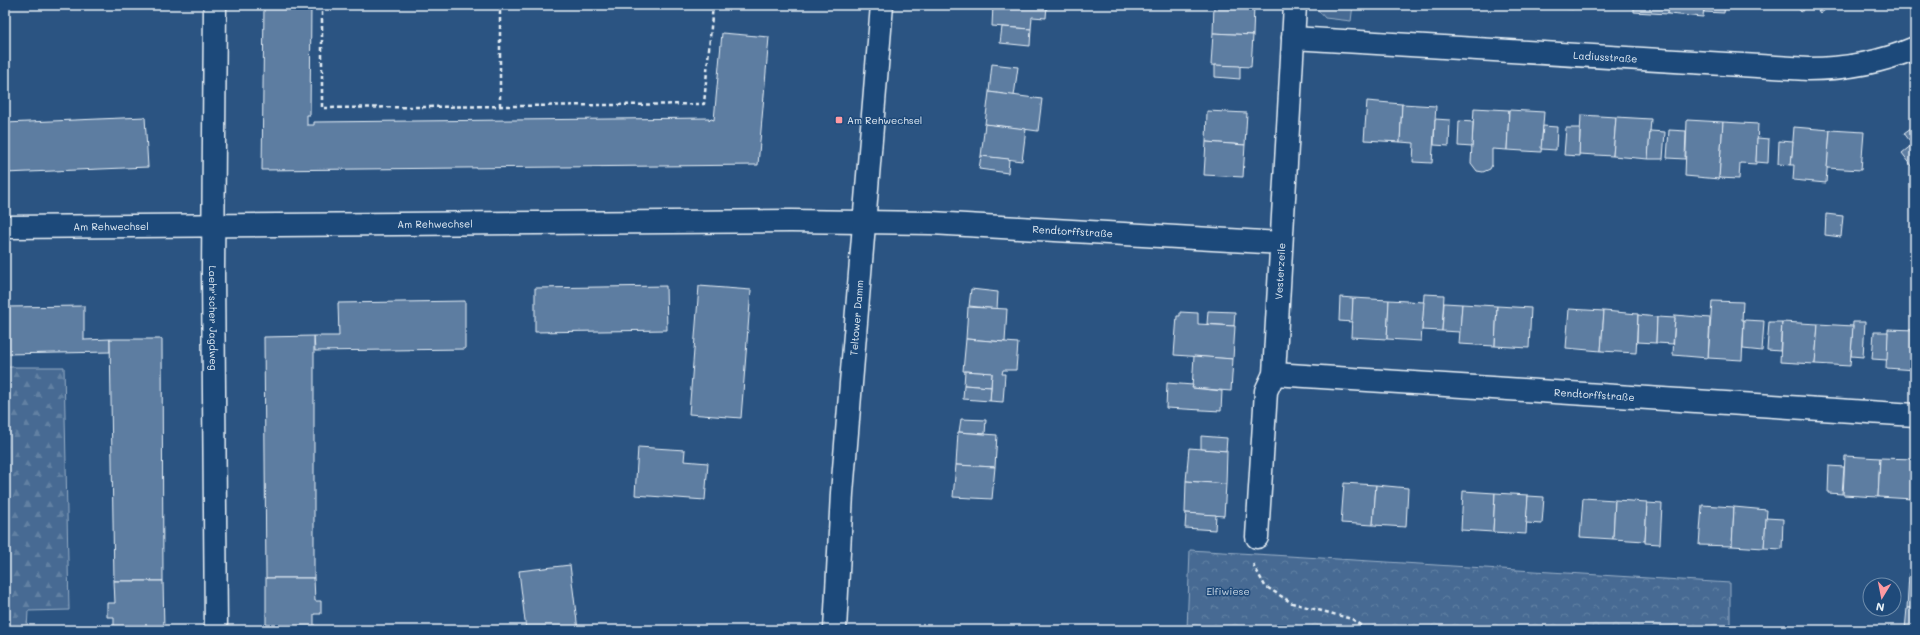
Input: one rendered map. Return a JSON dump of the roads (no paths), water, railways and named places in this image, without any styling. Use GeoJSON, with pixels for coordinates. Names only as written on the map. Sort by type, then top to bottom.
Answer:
{"type":"FeatureCollection","features":[{"type":"Feature","properties":{"kind":"street","name":"Laehr'scher Jagdweg"},"geometry":{"type":"LineString","coordinates":[[215,5],[214,225],[216,630]]}},
{"type":"Feature","properties":{"kind":"street","name":"Teltower Damm"},"geometry":{"type":"LineString","coordinates":[[835,630],[842,493],[882,5]]}},
{"type":"Feature","properties":{"kind":"street","name":"Vesterzeile"},"geometry":{"type":"LineString","coordinates":[[1257,536],[1266,391],[1274,374],[1295,5]]}},
{"type":"Feature","properties":{"kind":"street","name":"Ladiusstraße"},"geometry":{"type":"LineString","coordinates":[[1293,38],[1808,69],[1853,67],[1897,56],[1915,48]]}},
{"type":"Feature","properties":{"kind":"street","name":"Am Rehwechsel"},"geometry":{"type":"LineString","coordinates":[[5,227],[790,220],[865,222]]}},
{"type":"Feature","properties":{"kind":"street","name":"Rendtorffstraße"},"geometry":{"type":"LineString","coordinates":[[865,222],[936,223],[1281,243]]}},
{"type":"Feature","properties":{"kind":"street","name":"Rendtorffstraße"},"geometry":{"type":"LineString","coordinates":[[1274,374],[1915,415]]}},
{"type":"Feature","properties":{"kind":"place","name":"Am Rehwechsel"},"geometry":{"type":"Point","coordinates":[839,120]}},
{"type":"Feature","properties":{"kind":"park label","name":"Elfiwiese"},"geometry":{"type":"Point","coordinates":[1228,591]}}]}
